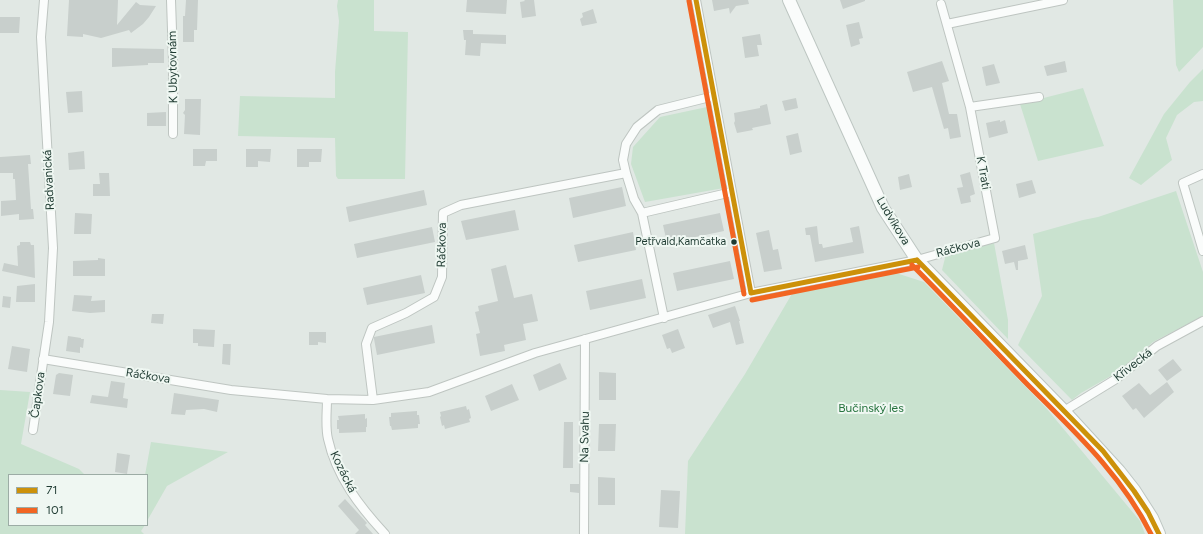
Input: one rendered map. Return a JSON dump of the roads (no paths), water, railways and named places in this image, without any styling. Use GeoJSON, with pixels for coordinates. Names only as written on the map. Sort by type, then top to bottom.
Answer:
{"type":"FeatureCollection","features":[{"type":"Feature","properties":{"kind":"street","name":"Radvanická"},"geometry":{"type":"LineString","coordinates":[[44,0],[41,37],[53,248],[49,322],[44,359]]}},
{"type":"Feature","properties":{"kind":"street","name":"K Ubytovnám"},"geometry":{"type":"LineString","coordinates":[[171,0],[173,134]]}},
{"type":"Feature","properties":{"kind":"street"},"geometry":{"type":"LineString","coordinates":[[696,0],[751,294]]}},
{"type":"Feature","properties":{"kind":"street","name":"Ludvíkova"},"geometry":{"type":"LineString","coordinates":[[789,0],[883,208],[916,260],[1064,411],[1120,471],[1152,518],[1159,534]]}},
{"type":"Feature","properties":{"kind":"street"},"geometry":{"type":"LineString","coordinates":[[947,24],[1063,0]]}},
{"type":"Feature","properties":{"kind":"street","name":"K Trati"},"geometry":{"type":"LineString","coordinates":[[941,4],[970,107],[994,238]]}},
{"type":"Feature","properties":{"kind":"street"},"geometry":{"type":"LineString","coordinates":[[664,318],[642,213],[634,199],[626,172],[624,160],[626,144],[637,127],[658,110],[714,96]]}},
{"type":"Feature","properties":{"kind":"street"},"geometry":{"type":"LineString","coordinates":[[970,107],[1039,97]]}},
{"type":"Feature","properties":{"kind":"street","name":"Ráčkova"},"geometry":{"type":"LineString","coordinates":[[373,400],[366,344],[372,328],[406,313],[434,297],[442,277],[443,213],[461,205],[626,172]]}},
{"type":"Feature","properties":{"kind":"street"},"geometry":{"type":"LineString","coordinates":[[1203,174],[1183,183],[1203,251]]}},
{"type":"Feature","properties":{"kind":"street"},"geometry":{"type":"LineString","coordinates":[[642,213],[732,192]]}},
{"type":"Feature","properties":{"kind":"street","name":"Ráčkova"},"geometry":{"type":"LineString","coordinates":[[44,359],[231,390],[327,399],[373,400],[429,392],[535,353],[751,294],[916,260],[994,238]]}},
{"type":"Feature","properties":{"kind":"street","name":"Křivecká"},"geometry":{"type":"LineString","coordinates":[[1064,411],[1116,378],[1157,346],[1203,321]]}},
{"type":"Feature","properties":{"kind":"street","name":"Na Svahu"},"geometry":{"type":"LineString","coordinates":[[584,534],[586,339]]}},
{"type":"Feature","properties":{"kind":"street","name":"Čapkova"},"geometry":{"type":"LineString","coordinates":[[33,430],[44,359]]}},
{"type":"Feature","properties":{"kind":"street","name":"Kozácká"},"geometry":{"type":"LineString","coordinates":[[327,399],[328,439],[338,468],[355,497],[368,515],[385,534]]}},
{"type":"Feature","properties":{"kind":"place","name":"Petřvald,Kamčatka"},"geometry":{"type":"Point","coordinates":[734,242]}},
{"type":"Feature","properties":{"kind":"park label","name":"Bučinský les"},"geometry":{"type":"Point","coordinates":[871,408]}}]}
